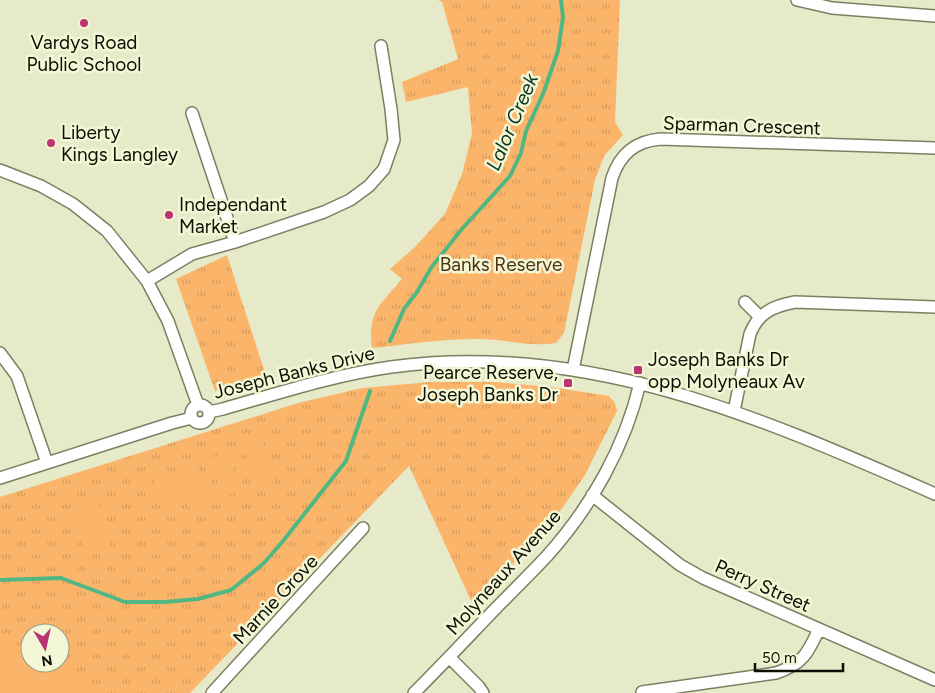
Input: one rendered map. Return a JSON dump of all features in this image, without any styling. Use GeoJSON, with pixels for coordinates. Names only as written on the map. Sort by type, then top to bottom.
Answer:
{"type":"FeatureCollection","features":[{"type":"Feature","properties":{"kind":"street"},"geometry":{"type":"LineString","coordinates":[[797,0],[832,8],[935,16]]}},
{"type":"Feature","properties":{"kind":"street"},"geometry":{"type":"LineString","coordinates":[[147,281],[192,254],[235,242],[324,212],[350,200],[369,186],[384,169],[394,140],[381,46]]}},
{"type":"Feature","properties":{"kind":"street"},"geometry":{"type":"LineString","coordinates":[[192,113],[235,242]]}},
{"type":"Feature","properties":{"kind":"street","name":"Sparman Crescent"},"geometry":{"type":"LineString","coordinates":[[573,370],[615,167],[624,156],[640,143],[661,139],[935,148]]}},
{"type":"Feature","properties":{"kind":"street"},"geometry":{"type":"LineString","coordinates":[[0,170],[41,186],[80,209],[108,231],[147,281],[168,321],[198,405]]}},
{"type":"Feature","properties":{"kind":"street"},"geometry":{"type":"LineString","coordinates":[[746,302],[760,317]]}},
{"type":"Feature","properties":{"kind":"street"},"geometry":{"type":"LineString","coordinates":[[734,410],[754,323],[760,317],[782,304],[795,302],[935,307]]}},
{"type":"Feature","properties":{"kind":"street"},"geometry":{"type":"LineString","coordinates":[[0,353],[17,376],[47,463]]}},
{"type":"Feature","properties":{"kind":"street","name":"Joseph Banks Drive"},"geometry":{"type":"LineString","coordinates":[[209,412],[337,376],[392,366],[477,361],[506,362],[573,370],[640,383],[734,410],[935,494]]}},
{"type":"Feature","properties":{"kind":"street","name":"Molyneaux Avenue"},"geometry":{"type":"LineString","coordinates":[[414,693],[547,555],[592,495],[610,464],[628,425],[640,383]]}},
{"type":"Feature","properties":{"kind":"street"},"geometry":{"type":"LineString","coordinates":[[198,405],[204,405],[209,412],[209,418],[203,423],[196,422],[192,418],[192,409],[198,405]]}},
{"type":"Feature","properties":{"kind":"street"},"geometry":{"type":"LineString","coordinates":[[0,478],[192,418]]}},
{"type":"Feature","properties":{"kind":"street","name":"Perry Street"},"geometry":{"type":"LineString","coordinates":[[592,495],[680,565],[703,578],[935,680]]}},
{"type":"Feature","properties":{"kind":"street","name":"Marnie Grove"},"geometry":{"type":"LineString","coordinates":[[212,693],[363,528]]}},
{"type":"Feature","properties":{"kind":"street"},"geometry":{"type":"LineString","coordinates":[[642,692],[776,673],[789,668],[808,653],[819,628]]}},
{"type":"Feature","properties":{"kind":"street"},"geometry":{"type":"LineString","coordinates":[[449,657],[483,693]]}},
{"type":"Feature","properties":{"kind":"green space","name":"Banks Reserve"},"geometry":{"type":"Polygon","coordinates":[[[438,0],[620,0],[615,122],[623,135],[604,156],[595,180],[564,333],[556,343],[538,344],[455,339],[372,348],[372,326],[377,309],[402,279],[390,269],[415,247],[445,214],[462,174],[472,134],[468,87],[406,102],[402,82],[458,59],[442,2],[438,0]]]}},
{"type":"Feature","properties":{"kind":"green space"},"geometry":{"type":"Polygon","coordinates":[[[227,255],[266,376],[215,391],[176,279],[227,255]]]}},
{"type":"Feature","properties":{"kind":"green space"},"geometry":{"type":"Polygon","coordinates":[[[430,382],[495,382],[551,387],[609,396],[615,403],[617,411],[585,475],[552,523],[473,605],[409,466],[190,693],[0,693],[0,497],[298,403],[362,388],[430,382]]]}},
{"type":"Feature","properties":{"kind":"green space"},"geometry":{"type":"Polygon","coordinates":[[[262,442],[274,482],[256,488],[244,448],[262,442]]]}},
{"type":"Feature","properties":{"kind":"green space"},"geometry":{"type":"Polygon","coordinates":[[[228,453],[240,492],[222,498],[210,458],[228,453]]]}},
{"type":"Feature","properties":{"kind":"green space"},"geometry":{"type":"Polygon","coordinates":[[[196,462],[209,502],[190,508],[178,468],[196,462]]]}},
{"type":"Feature","properties":{"kind":"green space"},"geometry":{"type":"Polygon","coordinates":[[[171,470],[183,510],[165,515],[152,476],[171,470]]]}},
{"type":"Feature","properties":{"kind":"green space"},"geometry":{"type":"Polygon","coordinates":[[[97,500],[111,546],[86,554],[72,507],[97,500]]]}},
{"type":"Feature","properties":{"kind":"green space"},"geometry":{"type":"Polygon","coordinates":[[[20,645],[20,673],[70,673],[70,668],[86,693],[0,693],[0,647],[20,645]]]}},
{"type":"Feature","properties":{"kind":"waterway","name":"Lalor Creek"},"geometry":{"type":"LineString","coordinates":[[390,341],[404,309],[417,292],[431,268],[461,230],[510,176],[521,153],[526,131],[543,94],[558,51],[563,17],[561,0]]}},
{"type":"Feature","properties":{"kind":"waterway"},"geometry":{"type":"LineString","coordinates":[[0,580],[61,578],[125,602],[165,602],[198,599],[231,590],[264,563],[346,461],[370,391]]}},
{"type":"Feature","properties":{"kind":"place","name":"Vardys Road Public School"},"geometry":{"type":"Point","coordinates":[84,23]}},
{"type":"Feature","properties":{"kind":"place","name":"Liberty Kings Langley"},"geometry":{"type":"Point","coordinates":[51,143]}},
{"type":"Feature","properties":{"kind":"place","name":"Independant Market"},"geometry":{"type":"Point","coordinates":[169,215]}},
{"type":"Feature","properties":{"kind":"place","name":"Joseph Banks Dr opp Molyneaux Av"},"geometry":{"type":"Point","coordinates":[638,370]}},
{"type":"Feature","properties":{"kind":"place","name":"Pearce Reserve, Joseph Banks Dr"},"geometry":{"type":"Point","coordinates":[568,383]}}]}
